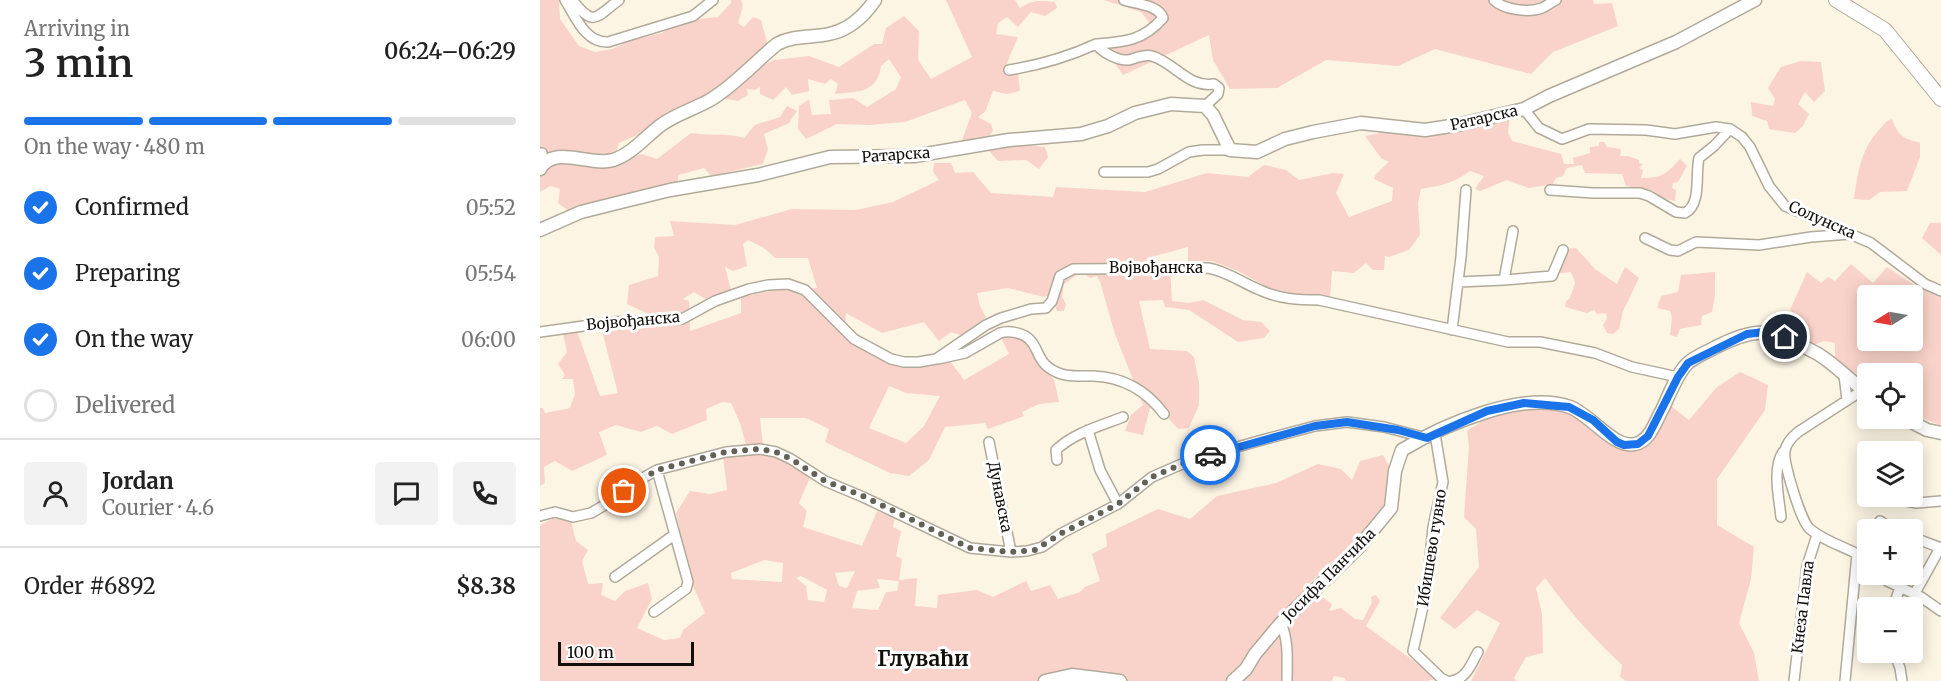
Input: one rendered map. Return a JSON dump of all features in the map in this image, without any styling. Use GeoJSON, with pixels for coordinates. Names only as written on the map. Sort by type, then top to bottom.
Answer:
{"type":"FeatureCollection","features":[{"type":"Feature","properties":{"kind":"main road"},"geometry":{"type":"LineString","coordinates":[[1836,0],[1886,30],[1941,99]]}},
{"type":"Feature","properties":{"kind":"street"},"geometry":{"type":"LineString","coordinates":[[566,1],[574,2],[589,18],[596,17],[619,0]]}},
{"type":"Feature","properties":{"kind":"street"},"geometry":{"type":"LineString","coordinates":[[566,1],[588,36],[600,42],[608,42],[693,16],[713,0]]}},
{"type":"Feature","properties":{"kind":"street"},"geometry":{"type":"LineString","coordinates":[[541,161],[568,156],[595,162],[610,161],[625,155],[661,125],[711,99],[777,44],[786,39],[829,34],[847,28],[862,16],[875,0]]}},
{"type":"Feature","properties":{"kind":"street"},"geometry":{"type":"LineString","coordinates":[[1010,70],[1050,62],[1096,45],[1129,42],[1146,33],[1163,18],[1162,14],[1156,10],[1124,0]]}},
{"type":"Feature","properties":{"kind":"street"},"geometry":{"type":"LineString","coordinates":[[1494,0],[1499,5],[1522,10],[1542,8],[1556,0]]}},
{"type":"Feature","properties":{"kind":"street","name":"Ратарска"},"geometry":{"type":"LineString","coordinates":[[1104,172],[1148,172],[1189,152],[1203,150],[1257,152],[1285,139],[1361,123],[1425,130],[1524,109],[1549,96],[1676,42],[1755,0]]}},
{"type":"Feature","properties":{"kind":"street"},"geometry":{"type":"LineString","coordinates":[[1096,45],[1118,59],[1130,60],[1149,55],[1198,84],[1214,84],[1219,88],[1218,94],[1205,106],[1213,115],[1230,150]]}},
{"type":"Feature","properties":{"kind":"street","name":"Ратарска"},"geometry":{"type":"LineString","coordinates":[[540,230],[581,212],[670,190],[758,175],[830,157],[914,156],[1009,140],[1081,134],[1108,126],[1135,113],[1171,104],[1205,106]]}},
{"type":"Feature","properties":{"kind":"street"},"geometry":{"type":"LineString","coordinates":[[1524,109],[1539,128],[1562,139],[1589,129],[1646,130],[1675,134],[1716,127],[1730,129]]}},
{"type":"Feature","properties":{"kind":"street"},"geometry":{"type":"LineString","coordinates":[[1550,190],[1640,193],[1676,212],[1685,213],[1692,207],[1694,200],[1699,158],[1730,129]]}},
{"type":"Feature","properties":{"kind":"street","name":"Солунска"},"geometry":{"type":"LineString","coordinates":[[1730,129],[1742,137],[1750,147],[1769,186],[1785,206],[1871,243],[1925,284],[1941,291]]}},
{"type":"Feature","properties":{"kind":"street"},"geometry":{"type":"LineString","coordinates":[[1452,330],[1466,190]]}},
{"type":"Feature","properties":{"kind":"street"},"geometry":{"type":"LineString","coordinates":[[1504,280],[1513,231]]}},
{"type":"Feature","properties":{"kind":"street"},"geometry":{"type":"LineString","coordinates":[[1645,238],[1670,250],[1678,250],[1696,242],[1759,245],[1811,237],[1853,234]]}},
{"type":"Feature","properties":{"kind":"street"},"geometry":{"type":"LineString","coordinates":[[1458,282],[1552,276],[1563,250]]}},
{"type":"Feature","properties":{"kind":"street","name":"Војвођанска"},"geometry":{"type":"LineString","coordinates":[[540,332],[612,322],[682,319],[716,301],[749,290],[768,285],[788,284],[805,290],[854,339],[891,359],[919,362],[936,359],[1001,318],[1031,309],[1046,308],[1052,301],[1060,276],[1073,268],[1208,268],[1220,270],[1261,291],[1279,296],[1297,300],[1319,300],[1508,342],[1540,342],[1595,353],[1632,367],[1678,377]]}},
{"type":"Feature","properties":{"kind":"street"},"geometry":{"type":"LineString","coordinates":[[936,359],[965,353],[1006,330],[1016,332],[1030,339],[1039,358],[1048,368],[1068,377],[1093,376],[1120,380],[1146,394],[1164,414]]}},
{"type":"Feature","properties":{"kind":"street"},"geometry":{"type":"LineString","coordinates":[[540,516],[555,512],[573,517],[591,513],[603,507],[632,484],[657,470],[726,452],[760,449],[776,452],[791,459],[825,481],[863,496],[970,548],[1011,552],[1035,550],[1118,504],[1152,477],[1191,460],[1315,426],[1347,422],[1431,436],[1487,411],[1524,403],[1569,407],[1593,420],[1617,442],[1624,445],[1638,444],[1648,436],[1678,377],[1688,363],[1739,336],[1764,332],[1785,337],[1821,356],[1857,386]]}},
{"type":"Feature","properties":{"kind":"street"},"geometry":{"type":"LineString","coordinates":[[1844,375],[1847,400]]}},
{"type":"Feature","properties":{"kind":"street"},"geometry":{"type":"LineString","coordinates":[[1782,517],[1779,494],[1780,457],[1789,441],[1798,432],[1857,396]]}},
{"type":"Feature","properties":{"kind":"street"},"geometry":{"type":"LineString","coordinates":[[1057,460],[1056,450],[1062,445],[1088,430],[1123,417]]}},
{"type":"Feature","properties":{"kind":"street"},"geometry":{"type":"LineString","coordinates":[[1923,428],[1941,433]]}},
{"type":"Feature","properties":{"kind":"street"},"geometry":{"type":"LineString","coordinates":[[1088,430],[1100,470],[1118,504]]}},
{"type":"Feature","properties":{"kind":"street","name":"Јосифа Панчића"},"geometry":{"type":"LineString","coordinates":[[1233,681],[1246,669],[1255,654],[1281,623],[1377,527],[1391,508],[1395,471],[1402,450],[1431,436]]}},
{"type":"Feature","properties":{"kind":"street","name":"Ибишево гувно"},"geometry":{"type":"LineString","coordinates":[[1431,436],[1443,482],[1434,527],[1427,589],[1413,651],[1447,681]]}},
{"type":"Feature","properties":{"kind":"street","name":"Дунавска"},"geometry":{"type":"LineString","coordinates":[[989,442],[1011,552]]}},
{"type":"Feature","properties":{"kind":"street"},"geometry":{"type":"LineString","coordinates":[[1785,450],[1786,464],[1801,516],[1807,526],[1817,535],[1857,554],[1845,681]]}},
{"type":"Feature","properties":{"kind":"street"},"geometry":{"type":"LineString","coordinates":[[654,612],[686,589],[688,582],[657,470]]}},
{"type":"Feature","properties":{"kind":"street"},"geometry":{"type":"LineString","coordinates":[[1923,502],[1941,501]]}},
{"type":"Feature","properties":{"kind":"street"},"geometry":{"type":"LineString","coordinates":[[615,577],[674,535]]}},
{"type":"Feature","properties":{"kind":"street","name":"Кнеза Павла"},"geometry":{"type":"LineString","coordinates":[[1794,681],[1807,566],[1817,535]]}},
{"type":"Feature","properties":{"kind":"street"},"geometry":{"type":"LineString","coordinates":[[1915,593],[1941,548],[1923,541]]}},
{"type":"Feature","properties":{"kind":"street"},"geometry":{"type":"LineString","coordinates":[[1896,585],[1915,593],[1941,611]]}},
{"type":"Feature","properties":{"kind":"street"},"geometry":{"type":"LineString","coordinates":[[1897,597],[1900,587]]}},
{"type":"Feature","properties":{"kind":"street"},"geometry":{"type":"LineString","coordinates":[[1281,623],[1286,638],[1287,681]]}},
{"type":"Feature","properties":{"kind":"street"},"geometry":{"type":"LineString","coordinates":[[1452,681],[1467,673],[1478,652]]}},
{"type":"Feature","properties":{"kind":"street"},"geometry":{"type":"LineString","coordinates":[[1897,663],[1902,681]]}},
{"type":"Feature","properties":{"kind":"street"},"geometry":{"type":"LineString","coordinates":[[1045,681],[1072,675],[1120,681]]}},
{"type":"Feature","properties":{"kind":"shaded area"},"geometry":{"type":"Polygon","coordinates":[[[540,0],[559,0],[560,19],[579,46],[595,52],[662,33],[676,25],[718,17],[731,3],[731,0],[741,0],[743,6],[738,23],[744,27],[753,17],[761,20],[768,46],[707,99],[619,143],[615,155],[621,161],[642,154],[657,159],[691,133],[744,138],[755,125],[780,117],[787,106],[797,111],[789,123],[764,134],[768,149],[763,164],[711,176],[704,168],[678,175],[678,184],[588,208],[567,210],[558,203],[560,189],[550,186],[540,192],[540,175],[548,166],[540,154],[540,0]]]}},
{"type":"Feature","properties":{"kind":"shaded area"},"geometry":{"type":"Polygon","coordinates":[[[946,0],[1015,0],[1020,8],[1032,2],[1045,1],[1055,2],[1057,8],[1045,16],[1031,12],[1018,27],[1007,17],[998,23],[996,34],[1018,37],[1006,65],[1018,73],[1020,91],[1007,94],[993,91],[985,112],[978,117],[991,124],[993,131],[986,142],[961,143],[972,113],[965,100],[905,122],[869,125],[837,124],[806,139],[798,129],[799,106],[809,99],[812,115],[831,114],[829,100],[853,98],[867,107],[896,89],[901,77],[889,59],[881,66],[875,82],[859,91],[835,94],[838,84],[831,79],[825,84],[808,79],[809,91],[792,95],[786,87],[773,100],[760,94],[760,87],[755,90],[747,89],[748,95],[738,101],[726,99],[726,91],[751,71],[774,60],[809,56],[839,67],[874,44],[882,44],[886,28],[904,16],[919,31],[918,60],[931,79],[972,57],[946,0]]]}},
{"type":"Feature","properties":{"kind":"shaded area"},"geometry":{"type":"Polygon","coordinates":[[[1104,0],[1593,0],[1594,4],[1612,3],[1618,26],[1553,52],[1531,74],[1435,49],[1398,66],[1326,60],[1277,88],[1230,89],[1213,60],[1209,35],[1123,75],[1105,49],[1153,27],[1141,12],[1104,0]]]}},
{"type":"Feature","properties":{"kind":"shaded area"},"geometry":{"type":"Polygon","coordinates":[[[1801,61],[1821,62],[1825,91],[1814,102],[1805,92],[1798,104],[1809,114],[1803,126],[1795,133],[1769,129],[1767,121],[1752,116],[1751,102],[1773,106],[1775,99],[1768,88],[1781,67],[1801,61]]]}},
{"type":"Feature","properties":{"kind":"shaded area"},"geometry":{"type":"Polygon","coordinates":[[[1510,116],[1508,133],[1512,141],[1561,154],[1564,164],[1574,164],[1573,158],[1590,153],[1590,147],[1599,146],[1599,142],[1604,142],[1607,147],[1621,149],[1620,156],[1639,160],[1639,163],[1643,164],[1639,168],[1643,170],[1641,178],[1664,174],[1680,159],[1687,166],[1678,182],[1673,183],[1672,188],[1676,190],[1675,201],[1662,198],[1653,190],[1626,186],[1622,174],[1585,173],[1582,165],[1567,168],[1563,176],[1556,178],[1553,184],[1529,188],[1507,180],[1480,191],[1475,189],[1484,176],[1470,171],[1447,183],[1421,189],[1418,203],[1420,235],[1409,250],[1389,257],[1385,256],[1384,270],[1373,270],[1366,263],[1354,273],[1332,271],[1330,297],[1300,297],[1277,293],[1238,271],[1212,261],[1188,262],[1188,247],[1147,258],[1145,263],[1101,275],[1170,270],[1172,301],[1189,303],[1203,300],[1243,320],[1261,322],[1270,331],[1264,338],[1238,342],[1189,310],[1165,307],[1163,300],[1139,301],[1150,349],[1187,351],[1194,357],[1199,383],[1199,405],[1189,428],[1178,429],[1151,404],[1143,435],[1125,431],[1131,415],[1143,405],[1115,334],[1100,282],[1097,276],[1090,278],[1081,272],[1064,284],[1062,297],[1066,304],[1064,311],[1057,311],[1055,305],[1057,292],[1044,297],[1008,288],[977,293],[986,317],[963,336],[951,332],[939,341],[924,322],[882,333],[846,313],[845,326],[905,368],[950,361],[964,380],[1009,354],[1000,336],[1013,335],[1028,344],[1054,380],[1059,402],[1039,404],[1022,412],[1024,416],[988,429],[985,423],[945,427],[929,460],[909,476],[890,473],[825,442],[829,429],[806,418],[760,418],[763,445],[746,445],[731,403],[722,402],[706,409],[707,420],[672,434],[657,426],[641,432],[616,425],[599,432],[607,455],[572,471],[555,461],[544,467],[545,483],[540,486],[540,408],[543,408],[545,413],[570,408],[575,394],[573,379],[562,379],[565,375],[558,364],[567,352],[563,334],[577,331],[600,396],[618,393],[601,327],[645,326],[653,316],[627,304],[629,285],[658,276],[659,257],[654,248],[655,237],[674,236],[670,221],[735,225],[792,209],[856,210],[893,202],[939,180],[933,172],[934,163],[951,163],[955,173],[973,172],[991,193],[1053,197],[1056,187],[1145,192],[1207,173],[1248,177],[1264,165],[1286,170],[1299,180],[1333,173],[1344,174],[1336,193],[1349,217],[1392,201],[1393,188],[1374,179],[1376,174],[1389,162],[1381,158],[1365,136],[1402,129],[1510,116]],[[748,240],[743,244],[747,266],[733,271],[725,267],[731,290],[707,300],[694,292],[683,299],[689,301],[690,331],[741,313],[741,297],[775,290],[817,288],[808,258],[775,258],[764,248],[748,240]],[[889,386],[869,428],[906,443],[924,426],[940,396],[906,393],[889,386]]]}},
{"type":"Feature","properties":{"kind":"shaded area"},"geometry":{"type":"Polygon","coordinates":[[[1892,119],[1902,136],[1920,143],[1920,157],[1907,191],[1880,192],[1869,200],[1854,199],[1859,171],[1867,147],[1884,124],[1892,119]]]}},
{"type":"Feature","properties":{"kind":"shaded area"},"geometry":{"type":"Polygon","coordinates":[[[1011,144],[1045,147],[1048,157],[1039,169],[1026,160],[998,161],[989,151],[996,146],[1011,144]]]}},
{"type":"Feature","properties":{"kind":"shaded area"},"geometry":{"type":"Polygon","coordinates":[[[1930,223],[1941,223],[1941,255],[1922,238],[1930,223]]]}},
{"type":"Feature","properties":{"kind":"shaded area"},"geometry":{"type":"Polygon","coordinates":[[[1576,248],[1595,269],[1617,284],[1625,267],[1639,278],[1623,311],[1619,329],[1613,334],[1607,333],[1603,325],[1607,318],[1606,313],[1597,314],[1594,310],[1587,313],[1565,307],[1575,283],[1571,272],[1555,274],[1566,249],[1576,248]]]}},
{"type":"Feature","properties":{"kind":"shaded area"},"geometry":{"type":"Polygon","coordinates":[[[1851,264],[1873,283],[1887,267],[1914,285],[1857,285],[1857,351],[1923,351],[1923,289],[1941,298],[1941,425],[1923,419],[1923,363],[1857,363],[1857,374],[1835,358],[1835,343],[1824,341],[1814,345],[1794,338],[1805,322],[1790,310],[1807,272],[1821,283],[1828,277],[1835,281],[1851,264]]]}},
{"type":"Feature","properties":{"kind":"shaded area"},"geometry":{"type":"Polygon","coordinates":[[[1715,272],[1712,312],[1702,316],[1701,325],[1680,329],[1677,337],[1670,335],[1672,318],[1670,311],[1657,308],[1661,296],[1678,292],[1681,275],[1715,272]]]}},
{"type":"Feature","properties":{"kind":"shaded area"},"geometry":{"type":"Polygon","coordinates":[[[1740,372],[1768,385],[1765,410],[1717,479],[1717,525],[1754,547],[1751,579],[1739,623],[1754,653],[1759,681],[1626,681],[1620,677],[1622,665],[1581,623],[1545,578],[1536,588],[1542,614],[1543,653],[1526,657],[1514,678],[1517,681],[1471,681],[1500,623],[1477,610],[1455,629],[1440,618],[1479,567],[1476,529],[1464,517],[1469,446],[1467,431],[1496,412],[1566,403],[1623,446],[1648,439],[1671,406],[1689,420],[1717,387],[1740,372]]]}},
{"type":"Feature","properties":{"kind":"shaded area"},"geometry":{"type":"Polygon","coordinates":[[[763,452],[780,457],[812,473],[799,503],[807,511],[803,527],[862,546],[877,511],[895,518],[893,527],[901,531],[896,556],[902,559],[899,580],[917,578],[915,606],[937,608],[938,595],[977,590],[993,597],[1026,581],[1031,591],[1050,585],[1058,599],[1080,592],[1085,587],[1100,581],[1092,554],[1107,546],[1106,534],[1158,509],[1190,519],[1217,496],[1276,483],[1318,464],[1341,469],[1352,480],[1360,461],[1383,455],[1392,471],[1384,512],[1306,587],[1308,601],[1316,592],[1332,604],[1329,611],[1341,608],[1355,619],[1363,620],[1372,602],[1371,597],[1376,595],[1380,601],[1366,626],[1437,678],[1428,681],[1346,681],[1345,678],[1334,676],[1332,681],[540,681],[540,525],[556,517],[571,521],[576,541],[588,550],[582,561],[588,584],[603,583],[601,595],[615,601],[625,591],[648,583],[652,599],[637,628],[664,640],[680,638],[683,630],[705,613],[689,577],[676,513],[690,491],[710,494],[727,490],[723,456],[763,452]],[[764,560],[731,573],[732,579],[782,582],[783,563],[764,560]],[[855,571],[835,573],[839,586],[847,588],[855,571]],[[801,576],[796,578],[806,586],[808,600],[824,602],[827,590],[801,576]],[[877,579],[880,588],[857,591],[852,608],[878,610],[886,592],[897,591],[899,581],[877,579]],[[1279,631],[1287,672],[1288,638],[1279,631]]]}},
{"type":"Feature","properties":{"kind":"way so far"},"geometry":{"type":"LineString","coordinates":[[624,491],[657,470],[726,452],[760,449],[776,452],[791,459],[825,481],[863,496],[970,548],[1011,552],[1035,550],[1042,547],[1062,533],[1118,504],[1152,477],[1191,460],[1210,455]]}},
{"type":"Feature","properties":{"kind":"district","name":"Глуваћи"},"geometry":{"type":"Point","coordinates":[923,659]}},
{"type":"Feature","properties":{"kind":"route"},"geometry":{"type":"LineString","coordinates":[[1210,455],[1293,431],[1347,422],[1398,430],[1427,438],[1487,411],[1524,403],[1569,407],[1593,420],[1617,442],[1624,445],[1638,444],[1648,436],[1678,377],[1688,363],[1739,336],[1764,332],[1785,337]]}}]}
